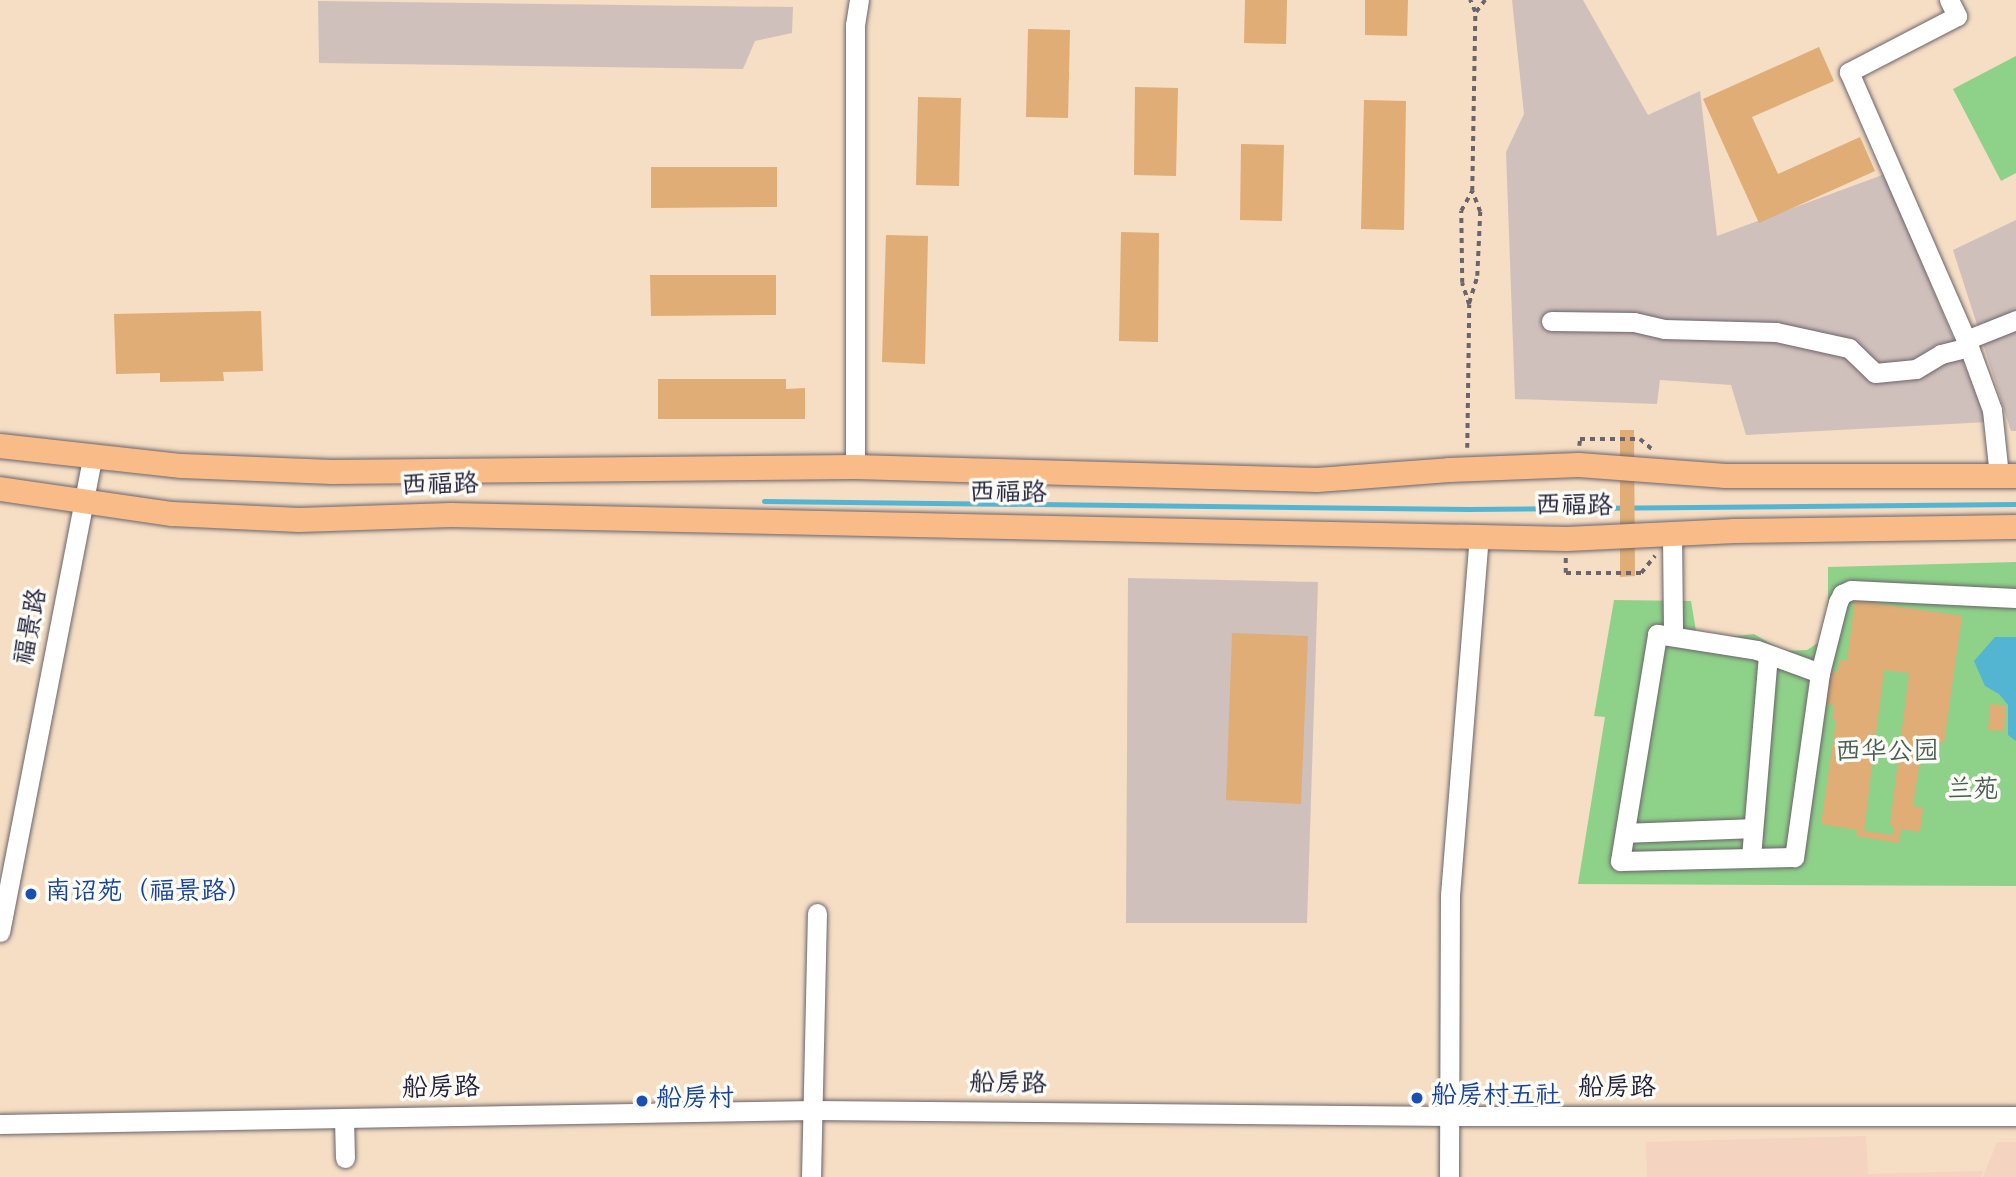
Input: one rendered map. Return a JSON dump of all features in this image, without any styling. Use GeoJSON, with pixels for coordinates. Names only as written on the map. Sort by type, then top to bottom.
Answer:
{"type":"FeatureCollection","features":[{"type":"Feature","properties":{"kind":"main road","name":"西福路"},"geometry":{"type":"LineString","coordinates":[[0,446],[182,466],[332,472],[856,467],[1317,480],[1467,469],[1579,465],[1726,475],[2007,476]]}},
{"type":"Feature","properties":{"kind":"main road","name":"西福路"},"geometry":{"type":"LineString","coordinates":[[0,489],[172,514],[299,520],[451,515],[1616,539],[1672,534],[2016,527]]}},
{"type":"Feature","properties":{"kind":"street"},"geometry":{"type":"LineString","coordinates":[[856,467],[855,24],[859,0]]}},
{"type":"Feature","properties":{"kind":"street"},"geometry":{"type":"LineString","coordinates":[[1949,0],[1957,16],[1849,72],[1967,344],[1992,410],[2007,476]]}},
{"type":"Feature","properties":{"kind":"street"},"geometry":{"type":"LineString","coordinates":[[1551,321],[1634,322],[1664,329],[1776,332],[1849,348],[1875,373],[1916,369],[1941,354],[2016,320]]}},
{"type":"Feature","properties":{"kind":"street","name":"福景路"},"geometry":{"type":"LineString","coordinates":[[0,932],[93,455]]}},
{"type":"Feature","properties":{"kind":"street"},"geometry":{"type":"LineString","coordinates":[[1672,534],[1672,635]]}},
{"type":"Feature","properties":{"kind":"street"},"geometry":{"type":"LineString","coordinates":[[1448,1177],[1450,895],[1479,535]]}},
{"type":"Feature","properties":{"kind":"street"},"geometry":{"type":"LineString","coordinates":[[1820,673],[1757,650],[1697,643],[1672,635],[1657,634],[1620,861],[1794,857],[1820,673],[1842,594],[1851,590],[2015,603]]}},
{"type":"Feature","properties":{"kind":"street"},"geometry":{"type":"LineString","coordinates":[[1751,857],[1768,656]]}},
{"type":"Feature","properties":{"kind":"street"},"geometry":{"type":"LineString","coordinates":[[1625,833],[1753,828]]}},
{"type":"Feature","properties":{"kind":"street"},"geometry":{"type":"LineString","coordinates":[[811,1177],[817,913]]}},
{"type":"Feature","properties":{"kind":"street","name":"船房路"},"geometry":{"type":"LineString","coordinates":[[0,1124],[814,1110],[1448,1116],[2016,1116]]}},
{"type":"Feature","properties":{"kind":"street"},"geometry":{"type":"LineString","coordinates":[[344,1118],[345,1158]]}},
{"type":"Feature","properties":{"kind":"path"},"geometry":{"type":"LineString","coordinates":[[1467,469],[1469,305],[1478,276],[1480,212],[1472,191],[1475,12],[1470,0]]}},
{"type":"Feature","properties":{"kind":"path"},"geometry":{"type":"LineString","coordinates":[[1475,12],[1485,0]]}},
{"type":"Feature","properties":{"kind":"path"},"geometry":{"type":"LineString","coordinates":[[1469,305],[1462,283],[1461,211],[1472,191]]}},
{"type":"Feature","properties":{"kind":"path"},"geometry":{"type":"LineString","coordinates":[[1580,439],[1640,439]]}},
{"type":"Feature","properties":{"kind":"path"},"geometry":{"type":"LineString","coordinates":[[1566,573],[1641,573]]}},
{"type":"Feature","properties":{"kind":"shaded area"},"geometry":{"type":"Polygon","coordinates":[[[1512,0],[1583,0],[1648,115],[1700,91],[1717,236],[1885,174],[1988,422],[1746,435],[1731,385],[1660,380],[1657,404],[1515,399],[1506,152],[1524,114],[1512,0]]]}},
{"type":"Feature","properties":{"kind":"shaded area"},"geometry":{"type":"Polygon","coordinates":[[[318,1],[793,7],[792,33],[755,41],[743,69],[319,63],[318,1]]]}},
{"type":"Feature","properties":{"kind":"shaded area"},"geometry":{"type":"Polygon","coordinates":[[[2016,220],[2016,431],[2011,431],[1953,250],[2016,220]]]}},
{"type":"Feature","properties":{"kind":"shaded area"},"geometry":{"type":"Polygon","coordinates":[[[1128,578],[1318,582],[1307,923],[1126,923],[1128,578]]]}},
{"type":"Feature","properties":{"kind":"shaded area"},"geometry":{"type":"Polygon","coordinates":[[[1866,1136],[1868,1174],[1983,1171],[1981,1177],[1647,1177],[1646,1142],[1866,1136]]]}},
{"type":"Feature","properties":{"kind":"shaded area"},"geometry":{"type":"Polygon","coordinates":[[[1997,1142],[2016,1142],[2016,1177],[1983,1177],[1997,1142]]]}},
{"type":"Feature","properties":{"kind":"green space"},"geometry":{"type":"Polygon","coordinates":[[[2016,56],[2016,173],[2001,181],[1953,89],[2016,56]]]}},
{"type":"Feature","properties":{"kind":"green space","name":"西华公园"},"geometry":{"type":"Polygon","coordinates":[[[2016,562],[2016,886],[1578,884],[1605,717],[1594,716],[1614,600],[1691,601],[1696,631],[1709,639],[1754,634],[1783,651],[1807,650],[1821,641],[1828,627],[1828,567],[2016,562]]]}},
{"type":"Feature","properties":{"kind":"water"},"geometry":{"type":"Polygon","coordinates":[[[1995,637],[2016,637],[2016,741],[2008,735],[2008,705],[1999,694],[1985,686],[1974,661],[1995,637]]]}},
{"type":"Feature","properties":{"kind":"building"},"geometry":{"type":"Polygon","coordinates":[[[1245,0],[1287,0],[1286,44],[1244,43],[1245,0]]]}},
{"type":"Feature","properties":{"kind":"building"},"geometry":{"type":"Polygon","coordinates":[[[1365,0],[1408,0],[1407,36],[1365,35],[1365,0]]]}},
{"type":"Feature","properties":{"kind":"building"},"geometry":{"type":"Polygon","coordinates":[[[1028,29],[1070,30],[1068,118],[1026,117],[1028,29]]]}},
{"type":"Feature","properties":{"kind":"building"},"geometry":{"type":"Polygon","coordinates":[[[1819,47],[1834,81],[1752,117],[1778,174],[1860,137],[1875,171],[1759,223],[1703,99],[1819,47]]]}},
{"type":"Feature","properties":{"kind":"building"},"geometry":{"type":"Polygon","coordinates":[[[1135,87],[1178,88],[1176,176],[1134,175],[1135,87]]]}},
{"type":"Feature","properties":{"kind":"building"},"geometry":{"type":"Polygon","coordinates":[[[918,97],[961,98],[959,186],[916,185],[918,97]]]}},
{"type":"Feature","properties":{"kind":"building"},"geometry":{"type":"Polygon","coordinates":[[[1364,100],[1406,101],[1404,230],[1361,229],[1364,100]]]}},
{"type":"Feature","properties":{"kind":"building"},"geometry":{"type":"Polygon","coordinates":[[[1241,144],[1284,145],[1282,221],[1240,220],[1241,144]]]}},
{"type":"Feature","properties":{"kind":"building"},"geometry":{"type":"Polygon","coordinates":[[[651,167],[777,167],[777,207],[651,208],[651,167]]]}},
{"type":"Feature","properties":{"kind":"building"},"geometry":{"type":"Polygon","coordinates":[[[1121,232],[1159,233],[1158,342],[1119,341],[1121,232]]]}},
{"type":"Feature","properties":{"kind":"building"},"geometry":{"type":"Polygon","coordinates":[[[886,235],[928,236],[925,364],[882,362],[886,235]]]}},
{"type":"Feature","properties":{"kind":"building"},"geometry":{"type":"Polygon","coordinates":[[[650,275],[776,275],[776,315],[651,316],[650,275]]]}},
{"type":"Feature","properties":{"kind":"building"},"geometry":{"type":"Polygon","coordinates":[[[261,311],[263,371],[223,372],[224,381],[160,382],[160,373],[116,374],[114,314],[261,311]]]}},
{"type":"Feature","properties":{"kind":"building"},"geometry":{"type":"Polygon","coordinates":[[[658,379],[786,379],[786,389],[805,388],[805,419],[658,419],[658,379]]]}},
{"type":"Feature","properties":{"kind":"building"},"geometry":{"type":"Polygon","coordinates":[[[1620,430],[1634,430],[1635,576],[1620,577],[1620,430]]]}},
{"type":"Feature","properties":{"kind":"building"},"geometry":{"type":"Polygon","coordinates":[[[1855,600],[1962,616],[1944,743],[1923,740],[1913,806],[1923,808],[1920,832],[1901,829],[1899,843],[1856,836],[1857,830],[1821,824],[1836,720],[1832,719],[1834,705],[1826,704],[1831,671],[1838,672],[1839,660],[1847,661],[1855,600]],[[1884,670],[1864,831],[1893,835],[1894,826],[1890,825],[1909,673],[1884,670]]]}},
{"type":"Feature","properties":{"kind":"building"},"geometry":{"type":"Polygon","coordinates":[[[1232,633],[1308,636],[1301,804],[1226,800],[1232,633]]]}},
{"type":"Feature","properties":{"kind":"building"},"geometry":{"type":"Polygon","coordinates":[[[1990,704],[2006,706],[2004,731],[1988,730],[1990,704]]]}},
{"type":"Feature","properties":{"kind":"waterway"},"geometry":{"type":"LineString","coordinates":[[764,501],[1469,509],[2016,504]]}},
{"type":"Feature","properties":{"kind":"place","name":"南诏苑（福景路）"},"geometry":{"type":"Point","coordinates":[31,894]}},
{"type":"Feature","properties":{"kind":"place","name":"船房村五社"},"geometry":{"type":"Point","coordinates":[1417,1098]}},
{"type":"Feature","properties":{"kind":"place","name":"船房村"},"geometry":{"type":"Point","coordinates":[642,1101]}},
{"type":"Feature","properties":{"kind":"park label","name":"兰苑"},"geometry":{"type":"Point","coordinates":[1973,792]}}]}
